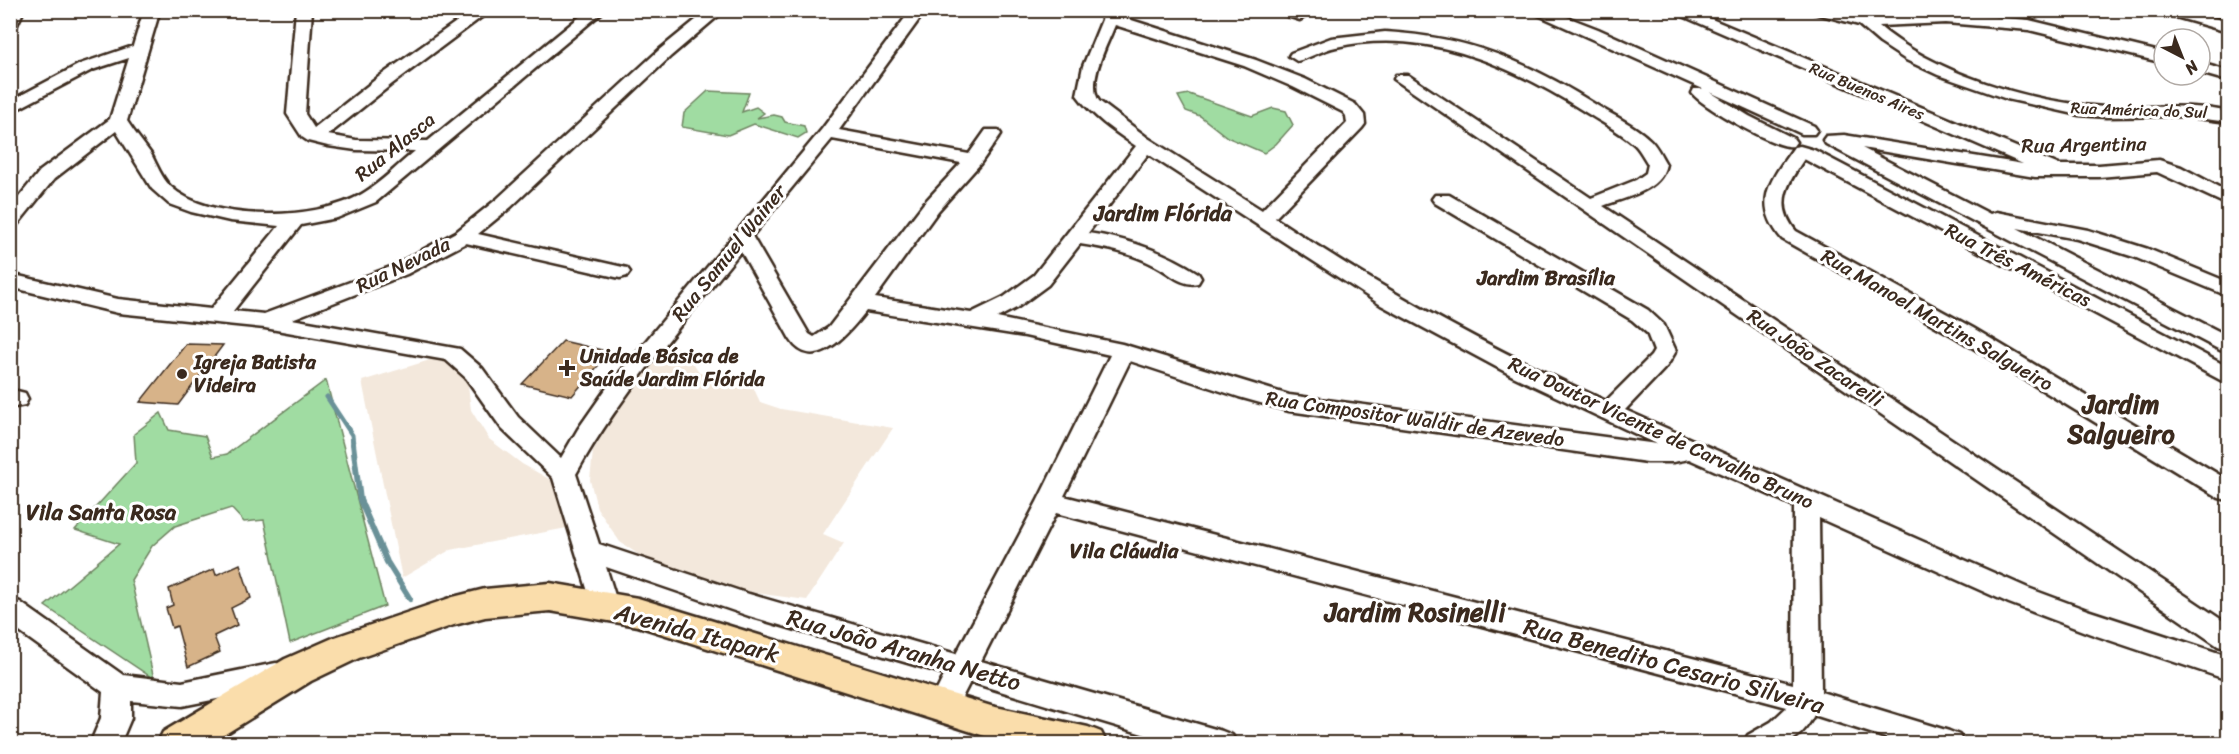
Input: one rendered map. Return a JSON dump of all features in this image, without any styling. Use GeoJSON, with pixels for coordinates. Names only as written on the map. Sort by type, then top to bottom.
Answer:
{"type":"FeatureCollection","features":[{"type":"Feature","properties":{"kind":"main road","name":"Avenida Itapark"},"geometry":{"type":"LineString","coordinates":[[176,744],[298,670],[347,648],[453,611],[485,603],[550,597],[666,620],[942,708],[1017,737],[1088,744]]}},
{"type":"Feature","properties":{"kind":"street"},"geometry":{"type":"LineString","coordinates":[[10,24],[16,10]]}},
{"type":"Feature","properties":{"kind":"street"},"geometry":{"type":"LineString","coordinates":[[10,197],[47,175],[118,122],[152,10]]}},
{"type":"Feature","properties":{"kind":"street"},"geometry":{"type":"LineString","coordinates":[[304,10],[297,114],[303,128],[314,137],[356,145],[432,146]]}},
{"type":"Feature","properties":{"kind":"street"},"geometry":{"type":"LineString","coordinates":[[314,137],[386,80],[484,10]]}},
{"type":"Feature","properties":{"kind":"street","name":"Rua Alasca"},"geometry":{"type":"LineString","coordinates":[[118,122],[143,157],[155,181],[168,195],[191,206],[218,213],[252,220],[293,222],[339,211],[369,198],[598,10]]}},
{"type":"Feature","properties":{"kind":"street","name":"Rua Nevada"},"geometry":{"type":"LineString","coordinates":[[10,280],[118,306],[265,321],[400,270],[463,236],[504,203],[665,53],[718,10]]}},
{"type":"Feature","properties":{"kind":"street","name":"Rua Samuel Wainer"},"geometry":{"type":"LineString","coordinates":[[564,474],[586,435],[614,395],[828,133],[919,10]]}},
{"type":"Feature","properties":{"kind":"street"},"geometry":{"type":"LineString","coordinates":[[1283,10],[1300,15]]}},
{"type":"Feature","properties":{"kind":"street"},"geometry":{"type":"LineString","coordinates":[[1534,10],[1592,32],[1657,63],[1830,138],[1836,150],[1832,153],[1798,149],[1786,135],[1791,132],[1808,130]]}},
{"type":"Feature","properties":{"kind":"street","name":"Rua Buenos Aires"},"geometry":{"type":"LineString","coordinates":[[1676,10],[2059,172]]}},
{"type":"Feature","properties":{"kind":"street","name":"Rua América do Sul"},"geometry":{"type":"LineString","coordinates":[[1819,10],[1865,22],[1874,32],[1896,47],[1929,64],[1969,81],[2029,99],[2084,111],[2191,109],[2229,117]]}},
{"type":"Feature","properties":{"kind":"street"},"geometry":{"type":"LineString","coordinates":[[2167,10],[2229,27]]}},
{"type":"Feature","properties":{"kind":"street"},"geometry":{"type":"LineString","coordinates":[[1113,14],[1299,83],[1349,108],[1355,115],[1356,124],[1264,219]]}},
{"type":"Feature","properties":{"kind":"street","name":"Rua Doutor Vicente de Carvalho Bruno"},"geometry":{"type":"LineString","coordinates":[[1113,14],[1097,50],[1085,87],[1086,93],[1095,106],[1146,145],[1389,301],[1608,413],[1806,500],[1965,574],[2059,612],[2229,668]]}},
{"type":"Feature","properties":{"kind":"street"},"geometry":{"type":"LineString","coordinates":[[1865,22],[1946,18],[1986,20],[2067,33],[2152,55]]}},
{"type":"Feature","properties":{"kind":"street"},"geometry":{"type":"LineString","coordinates":[[1297,56],[1330,43],[1406,37],[1444,41],[1503,59],[1542,79],[1643,142],[1651,153],[1657,164],[1654,175],[1642,184],[1589,205]]}},
{"type":"Feature","properties":{"kind":"street"},"geometry":{"type":"LineString","coordinates":[[10,108],[86,67],[141,49]]}},
{"type":"Feature","properties":{"kind":"street","name":"Rua Três Américas"},"geometry":{"type":"LineString","coordinates":[[1657,63],[1728,112],[2229,376]]}},
{"type":"Feature","properties":{"kind":"street"},"geometry":{"type":"LineString","coordinates":[[2212,71],[2229,76]]}},
{"type":"Feature","properties":{"kind":"street","name":"Rua João Zacareili"},"geometry":{"type":"LineString","coordinates":[[1402,79],[2229,638]]}},
{"type":"Feature","properties":{"kind":"street"},"geometry":{"type":"LineString","coordinates":[[828,133],[974,160]]}},
{"type":"Feature","properties":{"kind":"street"},"geometry":{"type":"LineString","coordinates":[[742,236],[772,285],[793,327],[806,343],[816,345],[829,340],[861,303],[931,207],[974,160],[992,134]]}},
{"type":"Feature","properties":{"kind":"street","name":"Rua Três Américas"},"geometry":{"type":"LineString","coordinates":[[1830,138],[1978,215],[2023,230],[2229,345]]}},
{"type":"Feature","properties":{"kind":"street","name":"Rua Argentina"},"geometry":{"type":"LineString","coordinates":[[1830,138],[2005,168],[2059,172],[2159,166],[2182,174],[2229,198]]}},
{"type":"Feature","properties":{"kind":"street"},"geometry":{"type":"LineString","coordinates":[[973,321],[1011,302],[1033,286],[1055,265],[1146,145]]}},
{"type":"Feature","properties":{"kind":"street","name":"Rua Manoel Martins Salgueiro"},"geometry":{"type":"LineString","coordinates":[[1798,149],[1777,185],[1774,206],[1779,225],[1789,235],[1965,333],[2229,491]]}},
{"type":"Feature","properties":{"kind":"street"},"geometry":{"type":"LineString","coordinates":[[10,221],[47,175]]}},
{"type":"Feature","properties":{"kind":"street"},"geometry":{"type":"LineString","coordinates":[[1442,199],[1640,315],[1656,330],[1665,351],[1659,361],[1608,413]]}},
{"type":"Feature","properties":{"kind":"street"},"geometry":{"type":"LineString","coordinates":[[218,316],[293,222]]}},
{"type":"Feature","properties":{"kind":"street"},"geometry":{"type":"LineString","coordinates":[[2023,230],[2081,234],[2103,240],[2229,289]]}},
{"type":"Feature","properties":{"kind":"street"},"geometry":{"type":"LineString","coordinates":[[463,236],[620,272]]}},
{"type":"Feature","properties":{"kind":"street"},"geometry":{"type":"LineString","coordinates":[[1076,237],[1128,246],[1163,260],[1191,278]]}},
{"type":"Feature","properties":{"kind":"street","name":"Rua Compositor Waldir de Azevedo"},"geometry":{"type":"LineString","coordinates":[[861,303],[1054,335],[1124,352],[1256,395],[1289,403],[1647,453],[1691,450]]}},
{"type":"Feature","properties":{"kind":"street"},"geometry":{"type":"LineString","coordinates":[[265,321],[452,354],[461,358],[521,435],[564,474],[606,608]]}},
{"type":"Feature","properties":{"kind":"street"},"geometry":{"type":"LineString","coordinates":[[942,708],[1124,352]]}},
{"type":"Feature","properties":{"kind":"street"},"geometry":{"type":"LineString","coordinates":[[1758,744],[1779,735],[1797,720],[1807,700],[1806,500]]}},
{"type":"Feature","properties":{"kind":"street","name":"Rua Benedito Cesario Silveira"},"geometry":{"type":"LineString","coordinates":[[1049,502],[1807,700],[1950,744]]}},
{"type":"Feature","properties":{"kind":"street","name":"Rua João Aranha Netto"},"geometry":{"type":"LineString","coordinates":[[587,550],[749,605],[1222,744]]}},
{"type":"Feature","properties":{"kind":"street"},"geometry":{"type":"LineString","coordinates":[[12,614],[117,687],[182,694],[298,670]]}},
{"type":"Feature","properties":{"kind":"street"},"geometry":{"type":"LineString","coordinates":[[110,731],[117,687]]}},
{"type":"Feature","properties":{"kind":"street"},"geometry":{"type":"LineString","coordinates":[[110,731],[153,692]]}},
{"type":"Feature","properties":{"kind":"shaded area"},"geometry":{"type":"Polygon","coordinates":[[[670,345],[686,351],[699,372],[715,382],[725,377],[741,376],[750,380],[760,402],[781,409],[893,428],[823,534],[844,543],[807,600],[741,591],[648,561],[620,542],[597,508],[590,480],[593,451],[621,402],[670,345]]]}},
{"type":"Feature","properties":{"kind":"shaded area"},"geometry":{"type":"Polygon","coordinates":[[[446,359],[460,368],[468,385],[471,410],[489,439],[522,464],[551,480],[572,527],[450,550],[402,578],[362,381],[430,360],[446,359]]]}},
{"type":"Feature","properties":{"kind":"green space"},"geometry":{"type":"Polygon","coordinates":[[[708,91],[749,93],[742,112],[756,107],[764,113],[757,118],[774,115],[782,117],[785,122],[804,126],[806,133],[798,138],[754,124],[728,135],[682,127],[684,113],[708,91]]]}},
{"type":"Feature","properties":{"kind":"green space"},"geometry":{"type":"Polygon","coordinates":[[[1189,94],[1252,116],[1273,108],[1286,111],[1293,125],[1276,144],[1264,153],[1227,137],[1200,116],[1186,111],[1178,96],[1189,94]]]}},
{"type":"Feature","properties":{"kind":"green space"},"geometry":{"type":"Polygon","coordinates":[[[326,380],[385,606],[290,643],[264,520],[244,522],[231,508],[175,526],[152,546],[131,580],[154,679],[45,606],[119,544],[75,530],[136,463],[134,434],[161,413],[169,430],[205,436],[213,457],[227,454],[326,380]]]}},
{"type":"Feature","properties":{"kind":"building","name":"Unidade Básica de Saúde Jardim Flórida"},"geometry":{"type":"Polygon","coordinates":[[[563,341],[610,352],[572,396],[522,384],[563,341]]]}},
{"type":"Feature","properties":{"kind":"building","name":"Igreja Batista Videira"},"geometry":{"type":"Polygon","coordinates":[[[186,344],[223,345],[178,405],[140,402],[186,344]]]}},
{"type":"Feature","properties":{"kind":"building"},"geometry":{"type":"Polygon","coordinates":[[[240,564],[251,598],[231,608],[237,625],[214,636],[220,652],[188,667],[177,626],[172,628],[166,608],[173,605],[169,589],[214,569],[216,575],[240,564]]]}},
{"type":"Feature","properties":{"kind":"waterway"},"geometry":{"type":"LineString","coordinates":[[327,397],[352,435],[353,445]]}},
{"type":"Feature","properties":{"kind":"waterway"},"geometry":{"type":"LineString","coordinates":[[353,444],[360,500],[387,562],[410,599]]}},
{"type":"Feature","properties":{"kind":"place","name":"Unidade Básica de Saúde Jardim Flórida"},"geometry":{"type":"Point","coordinates":[567,368]}},
{"type":"Feature","properties":{"kind":"place","name":"Igreja Batista Videira"},"geometry":{"type":"Point","coordinates":[182,374]}},
{"type":"Feature","properties":{"kind":"district","name":"Jardim Flórida"},"geometry":{"type":"Point","coordinates":[1163,213]}},
{"type":"Feature","properties":{"kind":"district","name":"Jardim Brasília"},"geometry":{"type":"Point","coordinates":[1546,278]}},
{"type":"Feature","properties":{"kind":"district","name":"Jardim Salgueiro"},"geometry":{"type":"Point","coordinates":[2121,418]}},
{"type":"Feature","properties":{"kind":"district","name":"Vila Santa Rosa"},"geometry":{"type":"Point","coordinates":[101,512]}},
{"type":"Feature","properties":{"kind":"district","name":"Vila Cláudia"},"geometry":{"type":"Point","coordinates":[1124,551]}},
{"type":"Feature","properties":{"kind":"district","name":"Jardim Rosinelli"},"geometry":{"type":"Point","coordinates":[1415,612]}}]}
